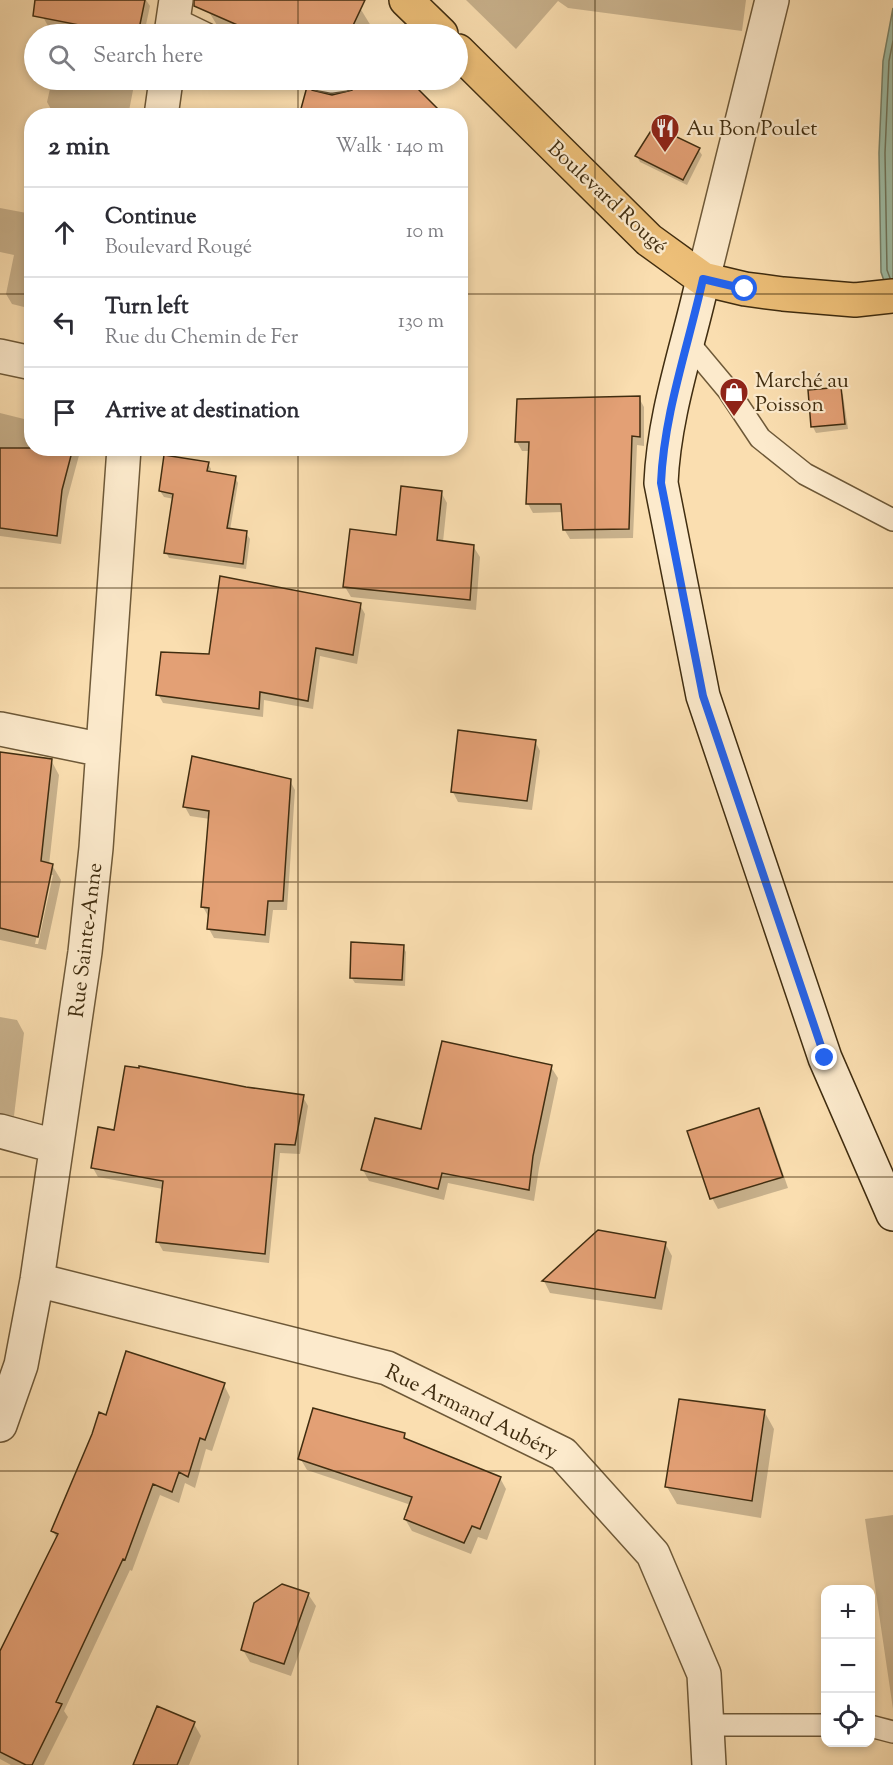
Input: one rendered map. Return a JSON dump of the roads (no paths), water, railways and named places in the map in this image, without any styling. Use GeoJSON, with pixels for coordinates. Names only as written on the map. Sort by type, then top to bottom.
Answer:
{"type":"FeatureCollection","features":[{"type":"Feature","properties":{"kind":"main road"},"geometry":{"type":"LineString","coordinates":[[406,0],[431,24]]}},
{"type":"Feature","properties":{"kind":"main road","name":"Boulevard Rougé"},"geometry":{"type":"LineString","coordinates":[[468,61],[649,240],[703,279],[745,289],[855,300],[893,296]]}},
{"type":"Feature","properties":{"kind":"street"},"geometry":{"type":"LineString","coordinates":[[772,0],[687,341],[664,442],[661,483],[703,696],[825,1058],[893,1214]]}},
{"type":"Feature","properties":{"kind":"street"},"geometry":{"type":"LineString","coordinates":[[162,108],[165,90]]}},
{"type":"Feature","properties":{"kind":"street"},"geometry":{"type":"LineString","coordinates":[[0,356],[24,361]]}},
{"type":"Feature","properties":{"kind":"street","name":"Rue Sainte-Anne"},"geometry":{"type":"LineString","coordinates":[[0,1425],[21,1365],[37,1280],[85,952],[96,848],[123,456]]}},
{"type":"Feature","properties":{"kind":"street"},"geometry":{"type":"LineString","coordinates":[[0,729],[103,750]]}},
{"type":"Feature","properties":{"kind":"street"},"geometry":{"type":"LineString","coordinates":[[0,1131],[55,1146]]}},
{"type":"Feature","properties":{"kind":"street","name":"Rue Armand Aubéry"},"geometry":{"type":"LineString","coordinates":[[37,1280],[387,1368],[563,1454],[653,1554],[704,1674],[709,1765]]}},
{"type":"Feature","properties":{"kind":"lane"},"geometry":{"type":"LineString","coordinates":[[174,17],[188,24]]}},
{"type":"Feature","properties":{"kind":"lane"},"geometry":{"type":"LineString","coordinates":[[687,341],[728,390],[760,438],[805,474],[893,520]]}},
{"type":"Feature","properties":{"kind":"lane"},"geometry":{"type":"LineString","coordinates":[[706,1725],[821,1725]]}},
{"type":"Feature","properties":{"kind":"lane"},"geometry":{"type":"LineString","coordinates":[[875,1727],[893,1732]]}},
{"type":"Feature","properties":{"kind":"water"},"geometry":{"type":"Polygon","coordinates":[[[893,8],[893,307],[881,272],[879,153],[883,61],[893,8]]]}},
{"type":"Feature","properties":{"kind":"place","name":"Au Bon Poulet"},"geometry":{"type":"Point","coordinates":[665,154]}},
{"type":"Feature","properties":{"kind":"place","name":"Marché au Poisson"},"geometry":{"type":"Point","coordinates":[734,418]}}]}
